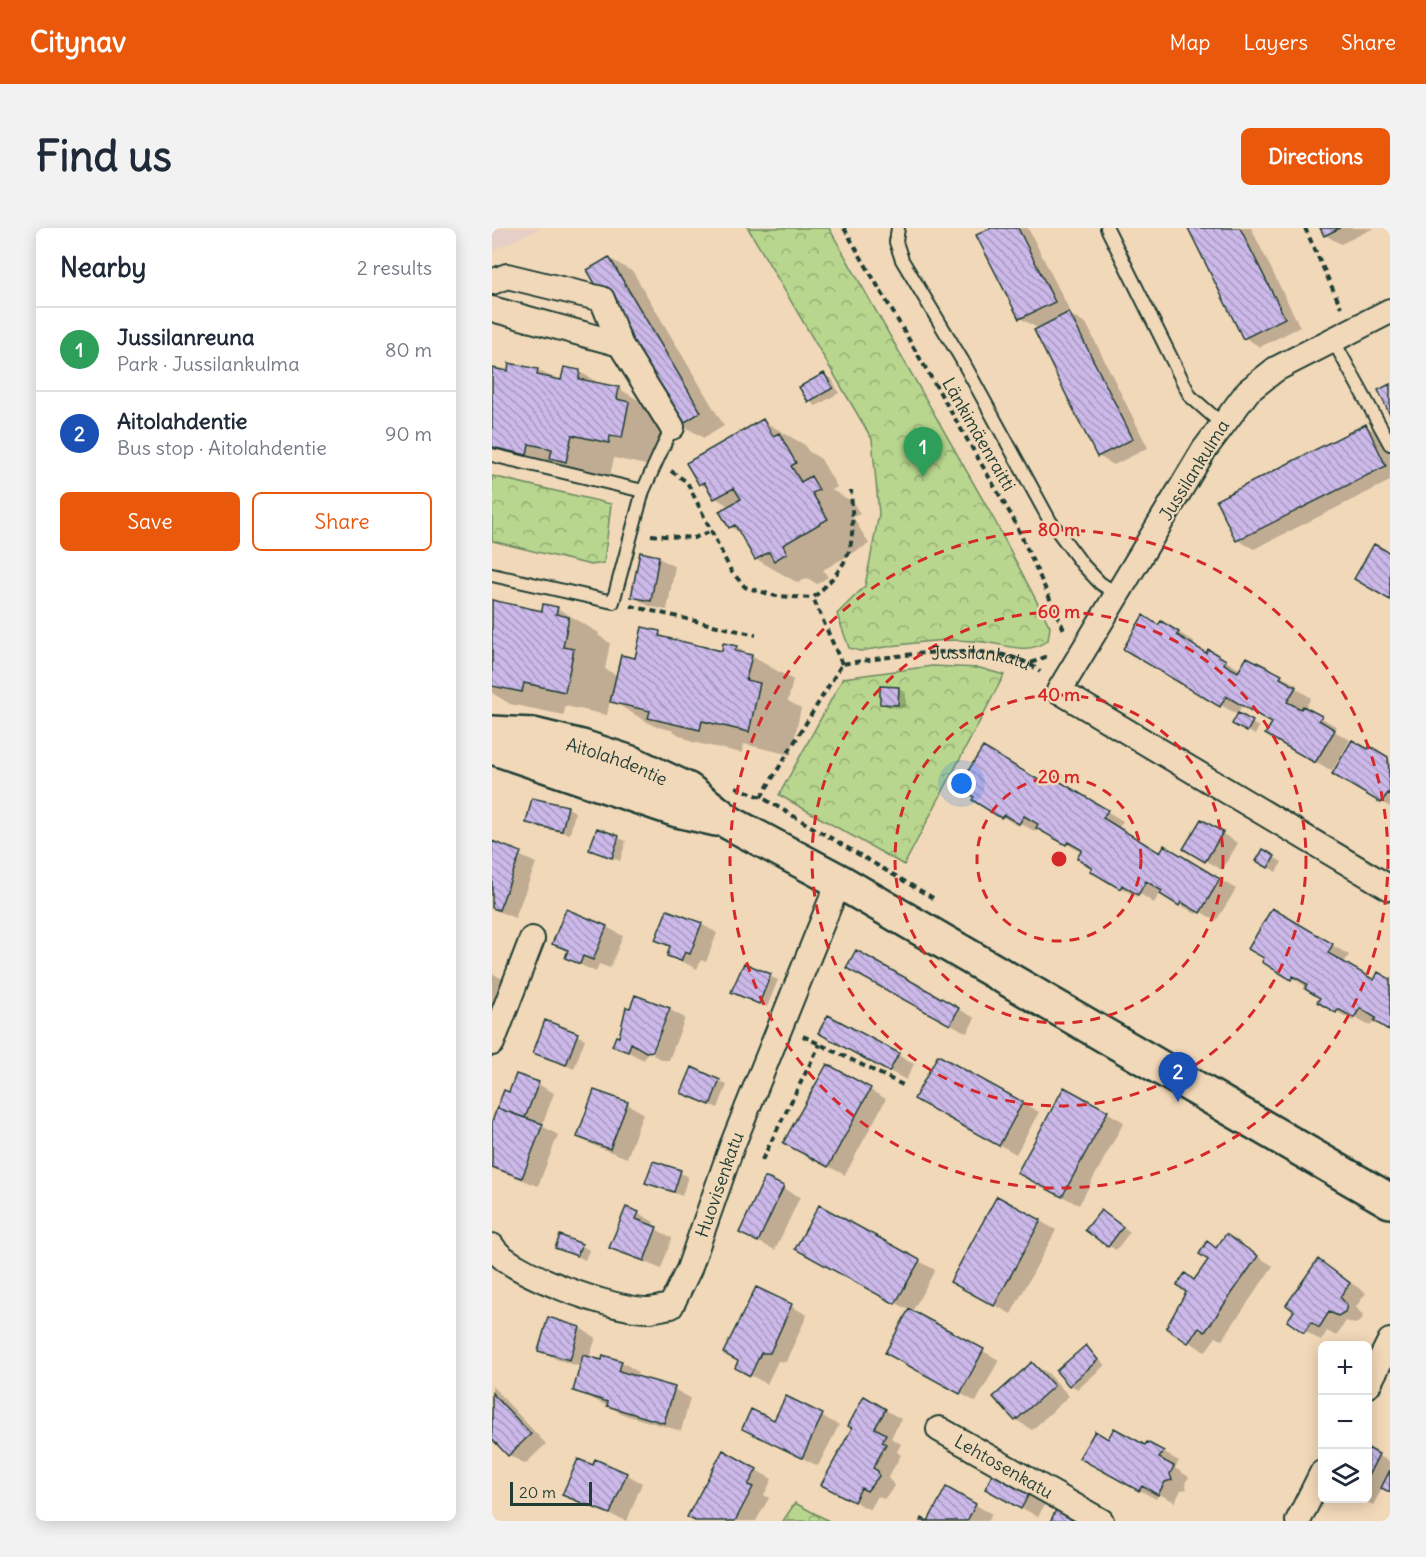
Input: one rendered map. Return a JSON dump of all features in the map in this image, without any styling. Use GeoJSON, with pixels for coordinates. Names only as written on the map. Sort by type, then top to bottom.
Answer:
{"type":"FeatureCollection","features":[{"type":"Feature","properties":{"kind":"main road","name":"Aitolahdentie"},"geometry":{"type":"LineString","coordinates":[[492,733],[533,735],[631,763],[688,790],[730,823],[839,881],[1390,1201]]}},
{"type":"Feature","properties":{"kind":"main road","name":"Aitolahdentie"},"geometry":{"type":"LineString","coordinates":[[492,747],[526,760],[574,772],[677,810],[730,823]]}},
{"type":"Feature","properties":{"kind":"street"},"geometry":{"type":"LineString","coordinates":[[492,282],[507,276],[602,299],[620,344],[672,427]]}},
{"type":"Feature","properties":{"kind":"street"},"geometry":{"type":"LineString","coordinates":[[492,309],[620,344]]}},
{"type":"Feature","properties":{"kind":"street","name":"Jussilankulma"},"geometry":{"type":"LineString","coordinates":[[1059,691],[1222,424],[1248,391],[1262,379],[1390,311]]}},
{"type":"Feature","properties":{"kind":"street"},"geometry":{"type":"LineString","coordinates":[[1059,691],[1390,888]]}},
{"type":"Feature","properties":{"kind":"street","name":"Huovisenkatu"},"geometry":{"type":"LineString","coordinates":[[492,1246],[497,1254],[525,1272],[573,1292],[647,1311],[671,1306],[689,1269],[732,1146],[839,881]]}},
{"type":"Feature","properties":{"kind":"street"},"geometry":{"type":"LineString","coordinates":[[492,1043],[532,939]]}},
{"type":"Feature","properties":{"kind":"street"},"geometry":{"type":"LineString","coordinates":[[1372,1377],[1390,1341]]}},
{"type":"Feature","properties":{"kind":"street","name":"Lehtosenkatu"},"geometry":{"type":"LineString","coordinates":[[939,1429],[1101,1521]]}},
{"type":"Feature","properties":{"kind":"street"},"geometry":{"type":"LineString","coordinates":[[1298,1521],[1318,1483]]}},
{"type":"Feature","properties":{"kind":"lane"},"geometry":{"type":"LineString","coordinates":[[898,228],[897,242],[902,260],[962,360],[1050,521],[1083,566],[1100,583],[1117,594]]}},
{"type":"Feature","properties":{"kind":"lane"},"geometry":{"type":"LineString","coordinates":[[1107,228],[1190,396],[1222,424]]}},
{"type":"Feature","properties":{"kind":"lane"},"geometry":{"type":"LineString","coordinates":[[1333,340],[1390,444]]}},
{"type":"Feature","properties":{"kind":"lane"},"geometry":{"type":"LineString","coordinates":[[492,575],[613,602],[643,491],[672,427]]}},
{"type":"Feature","properties":{"kind":"lane"},"geometry":{"type":"LineString","coordinates":[[492,455],[643,491]]}},
{"type":"Feature","properties":{"kind":"path","name":"Länkimäenraitti"},"geometry":{"type":"LineString","coordinates":[[844,228],[1014,520],[1078,660]]}},
{"type":"Feature","properties":{"kind":"path"},"geometry":{"type":"LineString","coordinates":[[1305,228],[1344,313]]}},
{"type":"Feature","properties":{"kind":"path"},"geometry":{"type":"LineString","coordinates":[[657,461],[687,482],[731,571],[745,587],[776,596],[813,598],[840,574],[854,538],[851,490]]}},
{"type":"Feature","properties":{"kind":"path"},"geometry":{"type":"LineString","coordinates":[[632,533],[694,538],[712,531]]}},
{"type":"Feature","properties":{"kind":"path"},"geometry":{"type":"LineString","coordinates":[[761,797],[842,664],[813,598]]}},
{"type":"Feature","properties":{"kind":"path"},"geometry":{"type":"LineString","coordinates":[[613,602],[756,635]]}},
{"type":"Feature","properties":{"kind":"path","name":"Jussilankatu"},"geometry":{"type":"LineString","coordinates":[[842,664],[940,651],[990,654],[1031,663],[1059,691]]}},
{"type":"Feature","properties":{"kind":"path"},"geometry":{"type":"LineString","coordinates":[[781,1025],[903,1085]]}},
{"type":"Feature","properties":{"kind":"path"},"geometry":{"type":"LineString","coordinates":[[762,1160],[820,1044]]}},
{"type":"Feature","properties":{"kind":"shaded area"},"geometry":{"type":"Polygon","coordinates":[[[492,228],[540,228],[492,251],[492,228]]]}},
{"type":"Feature","properties":{"kind":"green space"},"geometry":{"type":"Polygon","coordinates":[[[748,228],[829,228],[996,523],[1050,627],[1048,640],[1041,645],[1027,648],[958,640],[860,651],[849,648],[837,614],[865,586],[879,514],[872,439],[748,228]]]}},
{"type":"Feature","properties":{"kind":"green space"},"geometry":{"type":"Polygon","coordinates":[[[492,476],[611,504],[604,563],[591,565],[492,541],[492,476]]]}},
{"type":"Feature","properties":{"kind":"green space"},"geometry":{"type":"Polygon","coordinates":[[[932,666],[980,668],[1004,675],[904,865],[779,795],[843,678],[932,666]]]}},
{"type":"Feature","properties":{"kind":"green space"},"geometry":{"type":"Polygon","coordinates":[[[795,1503],[829,1521],[783,1521],[795,1503]]]}},
{"type":"Feature","properties":{"kind":"building"},"geometry":{"type":"Polygon","coordinates":[[[991,228],[1018,228],[1055,302],[1019,319],[976,235],[991,228]]]}},
{"type":"Feature","properties":{"kind":"building"},"geometry":{"type":"Polygon","coordinates":[[[1188,228],[1240,228],[1285,318],[1243,339],[1188,228]]]}},
{"type":"Feature","properties":{"kind":"building"},"geometry":{"type":"Polygon","coordinates":[[[1320,228],[1340,228],[1324,236],[1320,228]]]}},
{"type":"Feature","properties":{"kind":"building"},"geometry":{"type":"Polygon","coordinates":[[[609,257],[701,412],[679,426],[587,270],[609,257]]]}},
{"type":"Feature","properties":{"kind":"building"},"geometry":{"type":"Polygon","coordinates":[[[1069,312],[1133,439],[1097,457],[1034,330],[1069,312]]]}},
{"type":"Feature","properties":{"kind":"building"},"geometry":{"type":"Polygon","coordinates":[[[509,363],[538,369],[537,375],[561,380],[564,367],[580,370],[579,379],[619,387],[617,399],[629,402],[622,438],[610,436],[609,443],[572,435],[566,462],[550,458],[552,449],[529,444],[527,455],[492,447],[492,368],[508,371],[509,363]]]}},
{"type":"Feature","properties":{"kind":"building"},"geometry":{"type":"Polygon","coordinates":[[[824,373],[833,388],[808,402],[799,387],[824,373]]]}},
{"type":"Feature","properties":{"kind":"building"},"geometry":{"type":"Polygon","coordinates":[[[1390,384],[1390,415],[1378,390],[1390,384]]]}},
{"type":"Feature","properties":{"kind":"building"},"geometry":{"type":"Polygon","coordinates":[[[763,419],[773,436],[779,433],[796,463],[791,466],[801,482],[811,476],[819,490],[812,493],[828,519],[783,545],[787,553],[774,561],[769,552],[755,560],[735,525],[729,528],[719,511],[741,499],[734,488],[714,499],[704,482],[699,485],[686,463],[763,419]]]}},
{"type":"Feature","properties":{"kind":"building"},"geometry":{"type":"Polygon","coordinates":[[[1366,424],[1386,466],[1236,541],[1216,500],[1366,424]]]}},
{"type":"Feature","properties":{"kind":"building"},"geometry":{"type":"Polygon","coordinates":[[[1374,544],[1390,553],[1390,600],[1354,579],[1374,544]]]}},
{"type":"Feature","properties":{"kind":"building"},"geometry":{"type":"Polygon","coordinates":[[[640,552],[659,556],[651,601],[631,597],[640,552]]]}},
{"type":"Feature","properties":{"kind":"building"},"geometry":{"type":"Polygon","coordinates":[[[492,600],[542,611],[543,604],[558,607],[556,614],[569,617],[563,647],[574,649],[565,692],[524,683],[522,692],[492,686],[492,600]]]}},
{"type":"Feature","properties":{"kind":"building"},"geometry":{"type":"Polygon","coordinates":[[[1143,615],[1158,625],[1161,621],[1179,632],[1177,635],[1206,653],[1208,649],[1226,660],[1224,664],[1238,672],[1247,657],[1282,675],[1280,678],[1296,687],[1287,702],[1301,709],[1303,706],[1322,716],[1319,720],[1335,730],[1315,763],[1265,734],[1272,723],[1226,696],[1220,707],[1123,649],[1143,615]]]}},
{"type":"Feature","properties":{"kind":"building"},"geometry":{"type":"Polygon","coordinates":[[[642,627],[660,631],[659,636],[722,651],[723,643],[737,646],[735,651],[752,655],[746,680],[760,683],[749,732],[702,721],[700,730],[648,718],[650,711],[610,702],[621,655],[635,658],[642,627]]]}},
{"type":"Feature","properties":{"kind":"building"},"geometry":{"type":"Polygon","coordinates":[[[880,686],[899,687],[898,705],[880,704],[880,686]]]}},
{"type":"Feature","properties":{"kind":"building"},"geometry":{"type":"Polygon","coordinates":[[[1238,713],[1253,721],[1247,732],[1232,724],[1238,713]]]}},
{"type":"Feature","properties":{"kind":"building"},"geometry":{"type":"Polygon","coordinates":[[[1352,740],[1368,749],[1370,746],[1388,757],[1390,794],[1388,793],[1381,803],[1332,774],[1352,740]]]}},
{"type":"Feature","properties":{"kind":"building"},"geometry":{"type":"Polygon","coordinates":[[[983,747],[1042,782],[1047,774],[1108,810],[1103,818],[1160,853],[1164,845],[1220,879],[1200,913],[1181,902],[1179,906],[1160,894],[1162,891],[1146,881],[1138,895],[1122,885],[1120,889],[1090,871],[1092,868],[1077,858],[1082,850],[1068,842],[1066,845],[1036,828],[1038,824],[1024,816],[1019,824],[1004,815],[1001,818],[972,800],[974,797],[958,787],[983,747]]]}},
{"type":"Feature","properties":{"kind":"building"},"geometry":{"type":"Polygon","coordinates":[[[532,798],[568,806],[562,831],[526,823],[532,798]]]}},
{"type":"Feature","properties":{"kind":"building"},"geometry":{"type":"Polygon","coordinates":[[[1201,819],[1223,832],[1205,862],[1183,849],[1201,819]]]}},
{"type":"Feature","properties":{"kind":"building"},"geometry":{"type":"Polygon","coordinates":[[[597,828],[619,836],[612,858],[589,850],[597,828]]]}},
{"type":"Feature","properties":{"kind":"building"},"geometry":{"type":"Polygon","coordinates":[[[492,841],[521,852],[499,910],[492,908],[492,841]]]}},
{"type":"Feature","properties":{"kind":"building"},"geometry":{"type":"Polygon","coordinates":[[[1263,849],[1275,856],[1268,868],[1256,861],[1263,849]]]}},
{"type":"Feature","properties":{"kind":"building"},"geometry":{"type":"Polygon","coordinates":[[[1272,908],[1333,944],[1328,953],[1374,980],[1378,972],[1390,979],[1390,1031],[1360,1008],[1354,1018],[1338,1009],[1336,1013],[1317,1002],[1320,998],[1305,989],[1307,984],[1293,976],[1291,980],[1262,962],[1264,958],[1248,949],[1272,908]]]}},
{"type":"Feature","properties":{"kind":"building"},"geometry":{"type":"Polygon","coordinates":[[[566,909],[607,926],[593,960],[583,956],[580,964],[565,958],[568,950],[552,944],[566,909]]]}},
{"type":"Feature","properties":{"kind":"building"},"geometry":{"type":"Polygon","coordinates":[[[667,910],[702,923],[690,954],[685,952],[681,961],[667,956],[670,946],[655,940],[667,910]]]}},
{"type":"Feature","properties":{"kind":"building"},"geometry":{"type":"Polygon","coordinates":[[[856,950],[959,1008],[950,1025],[846,968],[856,950]]]}},
{"type":"Feature","properties":{"kind":"building"},"geometry":{"type":"Polygon","coordinates":[[[744,963],[771,974],[759,1004],[731,992],[744,963]]]}},
{"type":"Feature","properties":{"kind":"building"},"geometry":{"type":"Polygon","coordinates":[[[635,995],[670,1008],[653,1051],[646,1052],[631,1043],[628,1052],[612,1046],[616,1036],[619,1037],[626,1007],[630,1008],[635,995]]]}},
{"type":"Feature","properties":{"kind":"building"},"geometry":{"type":"Polygon","coordinates":[[[828,1015],[899,1053],[889,1072],[818,1033],[828,1015]]]}},
{"type":"Feature","properties":{"kind":"building"},"geometry":{"type":"Polygon","coordinates":[[[545,1020],[578,1033],[566,1065],[533,1053],[545,1020]]]}},
{"type":"Feature","properties":{"kind":"building"},"geometry":{"type":"Polygon","coordinates":[[[938,1055],[1023,1102],[999,1146],[914,1099],[938,1055]]]}},
{"type":"Feature","properties":{"kind":"building"},"geometry":{"type":"Polygon","coordinates":[[[827,1064],[871,1088],[828,1167],[783,1143],[827,1064]]]}},
{"type":"Feature","properties":{"kind":"building"},"geometry":{"type":"Polygon","coordinates":[[[692,1067],[720,1080],[710,1105],[681,1093],[692,1067]]]}},
{"type":"Feature","properties":{"kind":"building"},"geometry":{"type":"Polygon","coordinates":[[[516,1074],[539,1082],[525,1118],[497,1108],[504,1090],[509,1092],[516,1074]]]}},
{"type":"Feature","properties":{"kind":"building"},"geometry":{"type":"Polygon","coordinates":[[[1064,1087],[1108,1111],[1062,1197],[1017,1173],[1064,1087]]]}},
{"type":"Feature","properties":{"kind":"building"},"geometry":{"type":"Polygon","coordinates":[[[594,1090],[628,1102],[610,1149],[577,1137],[594,1090]]]}},
{"type":"Feature","properties":{"kind":"building"},"geometry":{"type":"Polygon","coordinates":[[[497,1108],[543,1124],[522,1178],[492,1167],[492,1122],[497,1108]]]}},
{"type":"Feature","properties":{"kind":"building"},"geometry":{"type":"Polygon","coordinates":[[[653,1161],[681,1170],[674,1192],[645,1183],[653,1161]]]}},
{"type":"Feature","properties":{"kind":"building"},"geometry":{"type":"Polygon","coordinates":[[[765,1177],[784,1186],[758,1242],[739,1233],[765,1177]]]}},
{"type":"Feature","properties":{"kind":"building"},"geometry":{"type":"Polygon","coordinates":[[[997,1196],[1041,1220],[994,1306],[950,1282],[997,1196]]]}},
{"type":"Feature","properties":{"kind":"building"},"geometry":{"type":"Polygon","coordinates":[[[819,1205],[920,1260],[895,1304],[795,1249],[819,1205]]]}},
{"type":"Feature","properties":{"kind":"building"},"geometry":{"type":"Polygon","coordinates":[[[626,1207],[639,1212],[636,1219],[657,1227],[644,1261],[609,1248],[626,1207]]]}},
{"type":"Feature","properties":{"kind":"building"},"geometry":{"type":"Polygon","coordinates":[[[1101,1210],[1123,1227],[1108,1247],[1085,1230],[1101,1210]]]}},
{"type":"Feature","properties":{"kind":"building"},"geometry":{"type":"Polygon","coordinates":[[[1226,1234],[1258,1256],[1205,1332],[1199,1328],[1188,1343],[1166,1328],[1186,1292],[1177,1285],[1185,1273],[1194,1280],[1208,1260],[1199,1254],[1207,1241],[1216,1248],[1226,1234]]]}},
{"type":"Feature","properties":{"kind":"building"},"geometry":{"type":"Polygon","coordinates":[[[560,1235],[582,1244],[577,1256],[555,1248],[560,1235]]]}},
{"type":"Feature","properties":{"kind":"building"},"geometry":{"type":"Polygon","coordinates":[[[1318,1259],[1350,1283],[1340,1297],[1347,1305],[1345,1312],[1338,1316],[1329,1312],[1319,1328],[1311,1322],[1304,1333],[1287,1321],[1294,1311],[1286,1305],[1318,1259]]]}},
{"type":"Feature","properties":{"kind":"building"},"geometry":{"type":"Polygon","coordinates":[[[756,1287],[792,1304],[770,1353],[761,1353],[750,1376],[735,1368],[738,1361],[723,1353],[756,1287]]]}},
{"type":"Feature","properties":{"kind":"building"},"geometry":{"type":"Polygon","coordinates":[[[909,1309],[984,1349],[960,1394],[885,1353],[909,1309]]]}},
{"type":"Feature","properties":{"kind":"building"},"geometry":{"type":"Polygon","coordinates":[[[548,1317],[580,1327],[570,1360],[538,1351],[548,1317]]]}},
{"type":"Feature","properties":{"kind":"building"},"geometry":{"type":"Polygon","coordinates":[[[1086,1345],[1098,1360],[1069,1386],[1056,1371],[1086,1345]]]}},
{"type":"Feature","properties":{"kind":"building"},"geometry":{"type":"Polygon","coordinates":[[[583,1355],[602,1360],[603,1355],[622,1361],[619,1371],[675,1387],[664,1423],[607,1406],[608,1402],[573,1391],[583,1355]]]}},
{"type":"Feature","properties":{"kind":"building"},"geometry":{"type":"Polygon","coordinates":[[[1032,1362],[1054,1386],[1015,1421],[993,1397],[1032,1362]]]}},
{"type":"Feature","properties":{"kind":"building"},"geometry":{"type":"Polygon","coordinates":[[[492,1393],[531,1434],[508,1456],[492,1439],[492,1393]]]}},
{"type":"Feature","properties":{"kind":"building"},"geometry":{"type":"Polygon","coordinates":[[[786,1396],[823,1414],[802,1458],[742,1429],[751,1409],[774,1420],[786,1396]]]}},
{"type":"Feature","properties":{"kind":"building"},"geometry":{"type":"Polygon","coordinates":[[[864,1396],[886,1409],[875,1428],[886,1434],[882,1442],[886,1444],[873,1468],[878,1471],[879,1476],[867,1491],[861,1488],[854,1502],[821,1485],[852,1428],[848,1426],[864,1396]]]}},
{"type":"Feature","properties":{"kind":"building"},"geometry":{"type":"Polygon","coordinates":[[[1114,1428],[1145,1445],[1147,1442],[1164,1451],[1159,1458],[1174,1466],[1170,1474],[1172,1480],[1165,1482],[1158,1495],[1142,1486],[1139,1491],[1079,1458],[1095,1431],[1108,1439],[1114,1428]]]}},
{"type":"Feature","properties":{"kind":"building"},"geometry":{"type":"Polygon","coordinates":[[[723,1450],[757,1469],[748,1485],[753,1487],[735,1521],[695,1521],[687,1517],[723,1450]]]}},
{"type":"Feature","properties":{"kind":"building"},"geometry":{"type":"Polygon","coordinates":[[[1372,1450],[1379,1454],[1372,1468],[1372,1450]]]}},
{"type":"Feature","properties":{"kind":"building"},"geometry":{"type":"Polygon","coordinates":[[[578,1459],[593,1465],[595,1459],[627,1473],[610,1514],[562,1495],[578,1459]]]}},
{"type":"Feature","properties":{"kind":"building"},"geometry":{"type":"Polygon","coordinates":[[[995,1470],[1031,1490],[1021,1509],[985,1489],[995,1470]]]}},
{"type":"Feature","properties":{"kind":"building"},"geometry":{"type":"Polygon","coordinates":[[[1390,1470],[1390,1492],[1381,1488],[1390,1470]]]}},
{"type":"Feature","properties":{"kind":"building"},"geometry":{"type":"Polygon","coordinates":[[[946,1487],[976,1504],[967,1521],[928,1521],[946,1487]]]}},
{"type":"Feature","properties":{"kind":"building"},"geometry":{"type":"Polygon","coordinates":[[[1059,1504],[1090,1521],[1051,1520],[1059,1504]]]}},
{"type":"Feature","properties":{"kind":"place","name":"Jussilanreuna"},"geometry":{"type":"Point","coordinates":[923,477]}},
{"type":"Feature","properties":{"kind":"place","name":"Aitolahdentie"},"geometry":{"type":"Point","coordinates":[1178,1102]}}]}
